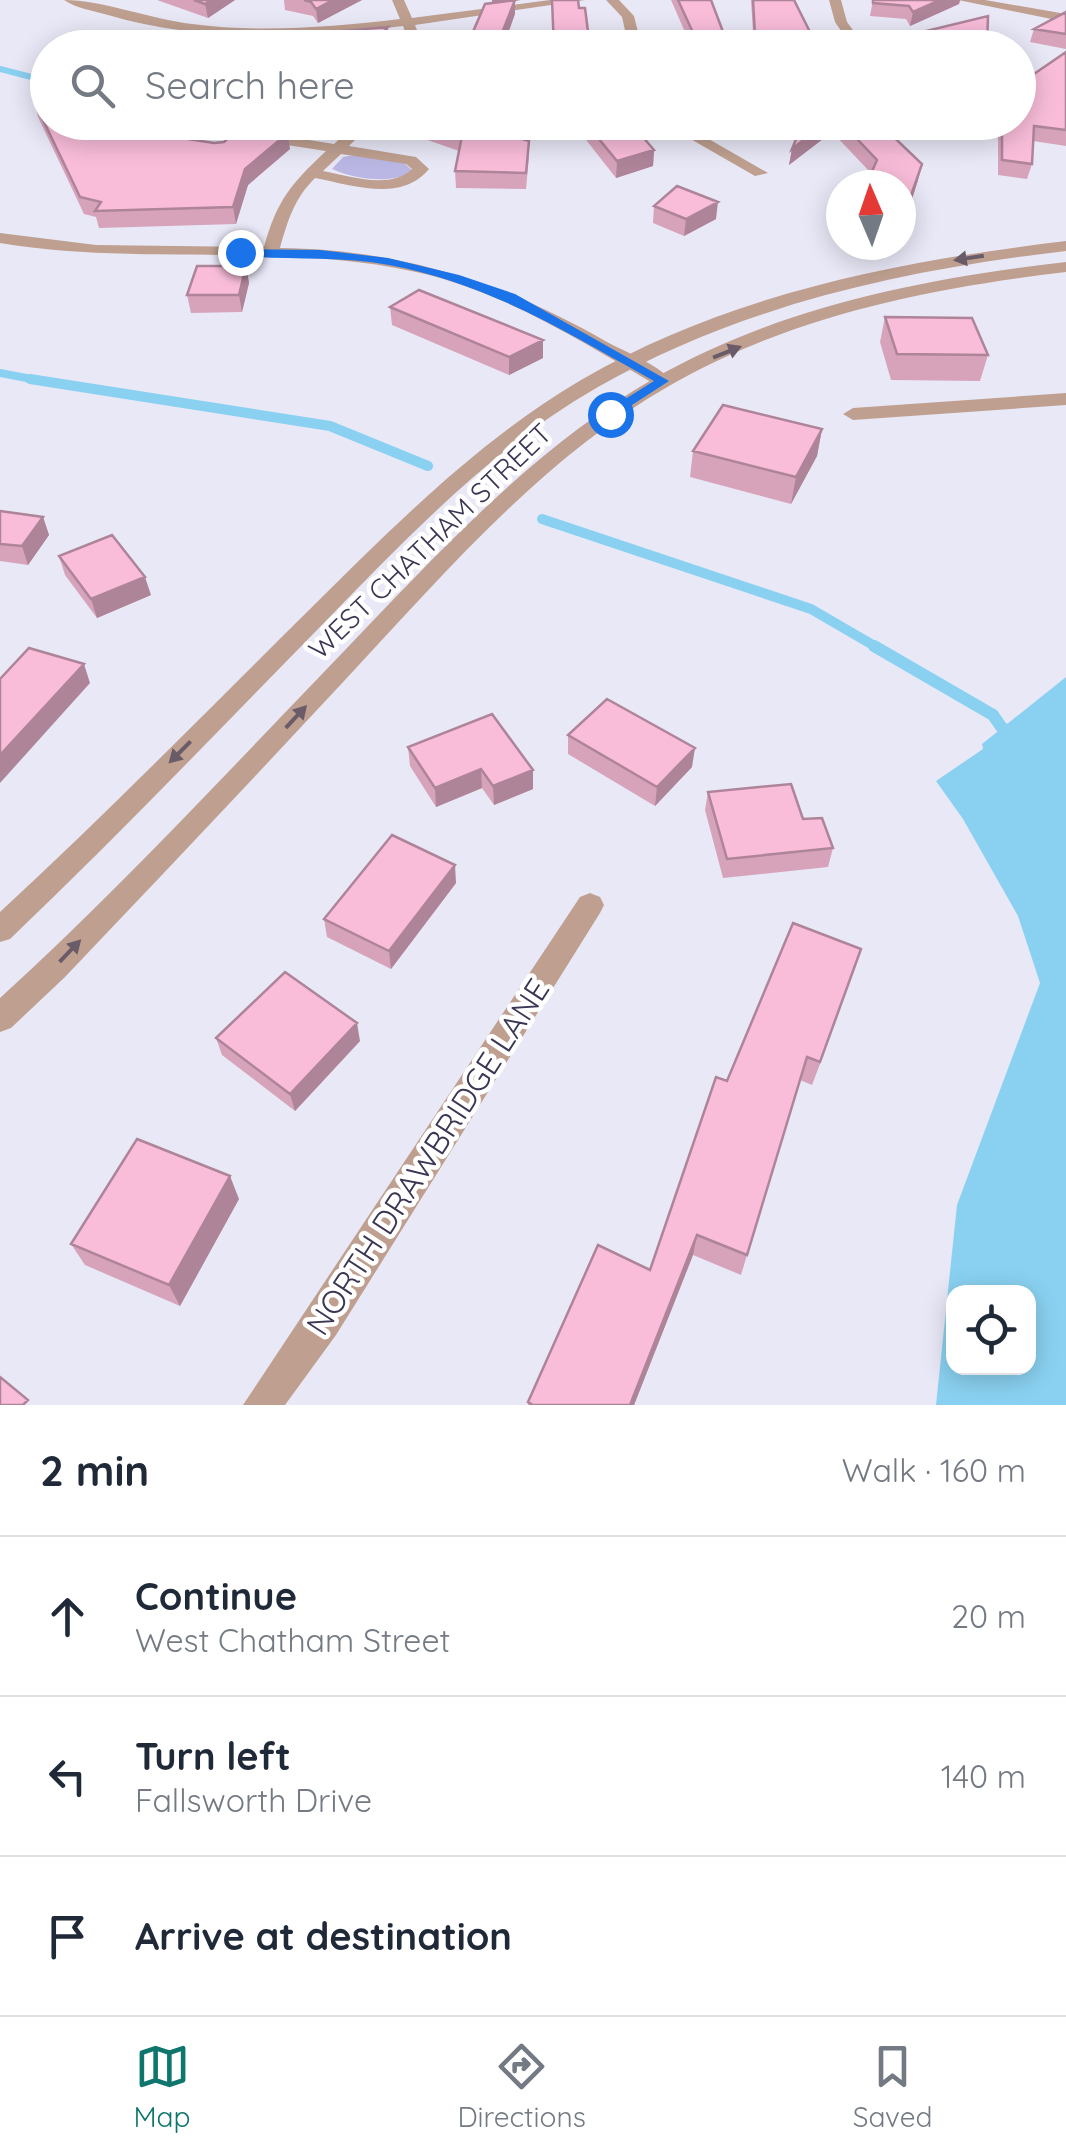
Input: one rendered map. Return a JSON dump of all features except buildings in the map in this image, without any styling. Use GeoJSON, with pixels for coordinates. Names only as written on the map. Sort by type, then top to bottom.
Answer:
{"type":"FeatureCollection","features":[{"type":"Feature","properties":{"kind":"street"},"geometry":{"type":"LineString","coordinates":[[70,0],[145,21],[210,28],[319,29],[579,0]]}},
{"type":"Feature","properties":{"kind":"street"},"geometry":{"type":"LineString","coordinates":[[398,0],[411,30]]}},
{"type":"Feature","properties":{"kind":"street"},"geometry":{"type":"LineString","coordinates":[[612,0],[628,16],[632,30]]}},
{"type":"Feature","properties":{"kind":"street"},"geometry":{"type":"LineString","coordinates":[[834,0],[847,30]]}},
{"type":"Feature","properties":{"kind":"street"},"geometry":{"type":"LineString","coordinates":[[964,0],[1066,18]]}},
{"type":"Feature","properties":{"kind":"street"},"geometry":{"type":"LineString","coordinates":[[1028,10],[1040,0]]}},
{"type":"Feature","properties":{"kind":"street"},"geometry":{"type":"LineString","coordinates":[[279,140],[411,160],[422,168],[412,180],[390,184],[311,173]]}},
{"type":"Feature","properties":{"kind":"street"},"geometry":{"type":"LineString","coordinates":[[271,252],[286,202],[347,140]]}},
{"type":"Feature","properties":{"kind":"street"},"geometry":{"type":"LineString","coordinates":[[700,140],[760,174]]}},
{"type":"Feature","properties":{"kind":"street"},"geometry":{"type":"LineString","coordinates":[[0,238],[102,251],[271,252],[388,261],[470,282],[531,307],[663,381]]}},
{"type":"Feature","properties":{"kind":"street","name":"WEST CHATHAM STREET"},"geometry":{"type":"LineString","coordinates":[[0,930],[439,496],[540,415],[630,362],[762,306],[817,289],[926,265],[1066,246]]}},
{"type":"Feature","properties":{"kind":"street","name":"WEST CHATHAM STREET"},"geometry":{"type":"LineString","coordinates":[[0,1018],[82,940],[418,589],[545,466],[610,414],[663,381],[756,340],[857,305],[974,279],[1066,267]]}},
{"type":"Feature","properties":{"kind":"street"},"geometry":{"type":"LineString","coordinates":[[852,414],[1066,399]]}},
{"type":"Feature","properties":{"kind":"street","name":"NORTH DRAWBRIDGE LANE"},"geometry":{"type":"LineString","coordinates":[[262,1405],[323,1322],[590,905]]}},
{"type":"Feature","properties":{"kind":"shaded area"},"geometry":{"type":"Polygon","coordinates":[[[354,155],[404,163],[413,171],[395,178],[373,179],[332,169],[343,157],[354,155]]]}},
{"type":"Feature","properties":{"kind":"water"},"geometry":{"type":"Polygon","coordinates":[[[1066,677],[1066,1405],[936,1405],[946,1310],[946,1375],[1036,1375],[1036,1285],[949,1285],[957,1205],[1040,983],[1018,916],[963,819],[936,781],[983,749],[982,744],[1066,677]]]}},
{"type":"Feature","properties":{"kind":"waterway"},"geometry":{"type":"LineString","coordinates":[[0,69],[30,77]]}},
{"type":"Feature","properties":{"kind":"waterway"},"geometry":{"type":"LineString","coordinates":[[0,373],[38,380]]}},
{"type":"Feature","properties":{"kind":"waterway"},"geometry":{"type":"LineString","coordinates":[[30,379],[38,380]]}},
{"type":"Feature","properties":{"kind":"waterway"},"geometry":{"type":"LineString","coordinates":[[38,380],[330,426],[428,466]]}},
{"type":"Feature","properties":{"kind":"waterway"},"geometry":{"type":"LineString","coordinates":[[542,519],[811,609],[878,648]]}},
{"type":"Feature","properties":{"kind":"waterway"},"geometry":{"type":"LineString","coordinates":[[874,646],[993,715],[1002,728],[1016,734]]}},
{"type":"Feature","properties":{"kind":"route"},"geometry":{"type":"LineString","coordinates":[[240,252],[388,261],[510,297],[663,381],[610,414]]}}]}
